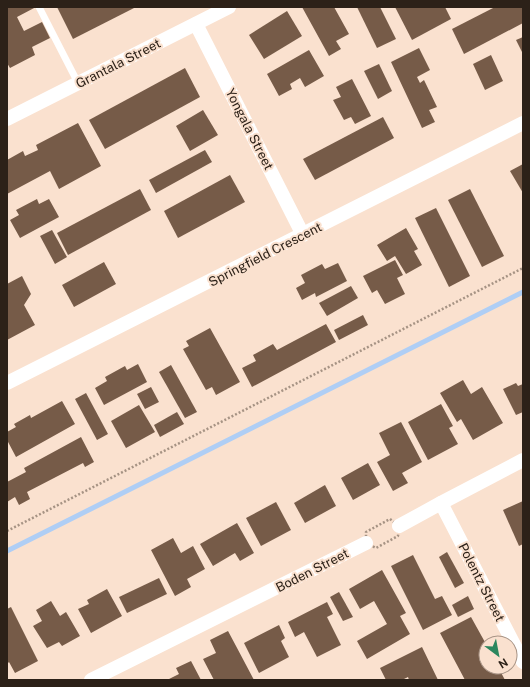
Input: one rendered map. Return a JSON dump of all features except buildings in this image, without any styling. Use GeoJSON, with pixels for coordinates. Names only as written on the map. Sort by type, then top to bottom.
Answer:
{"type":"FeatureCollection","features":[{"type":"Feature","properties":{"kind":"street","name":"Grantala Street"},"geometry":{"type":"LineString","coordinates":[[7,119],[229,7]]}},
{"type":"Feature","properties":{"kind":"street","name":"Yongala Street"},"geometry":{"type":"LineString","coordinates":[[196,24],[303,235]]}},
{"type":"Feature","properties":{"kind":"street","name":"Springfield Crescent"},"geometry":{"type":"LineString","coordinates":[[7,383],[523,123]]}},
{"type":"Feature","properties":{"kind":"street"},"geometry":{"type":"LineString","coordinates":[[399,526],[441,502],[523,460]]}},
{"type":"Feature","properties":{"kind":"street","name":"Polentz Street"},"geometry":{"type":"LineString","coordinates":[[441,502],[523,662]]}},
{"type":"Feature","properties":{"kind":"street","name":"Boden Street"},"geometry":{"type":"LineString","coordinates":[[91,680],[366,543]]}},
{"type":"Feature","properties":{"kind":"lane"},"geometry":{"type":"LineString","coordinates":[[39,7],[78,83]]}},
{"type":"Feature","properties":{"kind":"path"},"geometry":{"type":"LineString","coordinates":[[7,531],[523,268]]}},
{"type":"Feature","properties":{"kind":"path"},"geometry":{"type":"LineString","coordinates":[[390,520],[399,526],[398,536],[376,548],[366,543],[366,532],[390,520]]}},
{"type":"Feature","properties":{"kind":"waterway"},"geometry":{"type":"LineString","coordinates":[[7,551],[523,292]]}}]}
